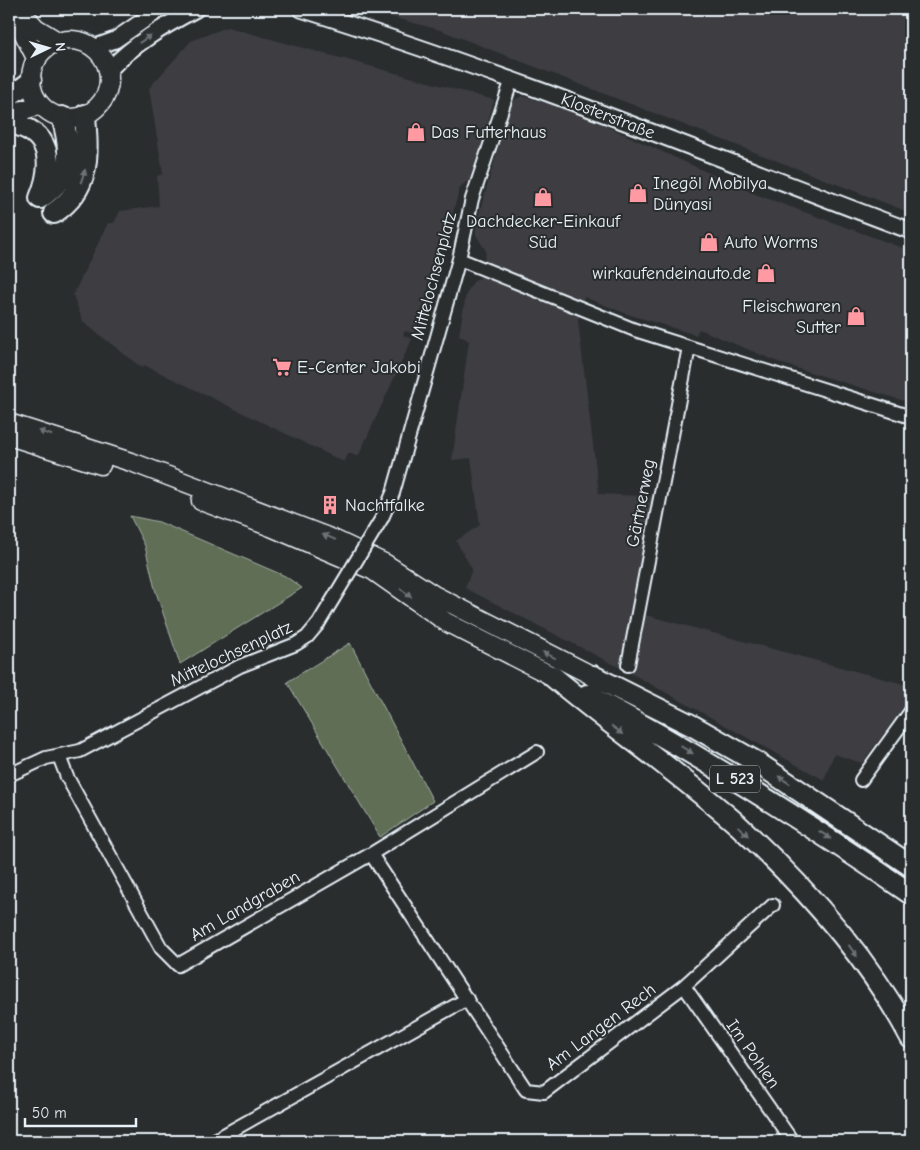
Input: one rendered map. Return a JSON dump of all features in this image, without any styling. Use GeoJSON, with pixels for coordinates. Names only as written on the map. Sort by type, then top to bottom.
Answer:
{"type":"FeatureCollection","features":[{"type":"Feature","properties":{"kind":"highway"},"geometry":{"type":"LineString","coordinates":[[54,213],[65,206],[75,194],[82,179],[88,152],[85,115]]}},
{"type":"Feature","properties":{"kind":"highway"},"geometry":{"type":"LineString","coordinates":[[9,123],[34,132],[46,150],[48,171],[40,198],[59,183],[68,160],[69,147],[62,117]]}},
{"type":"Feature","properties":{"kind":"highway"},"geometry":{"type":"LineString","coordinates":[[552,676],[737,825],[778,864],[845,939],[879,986],[911,1038]]}},
{"type":"Feature","properties":{"kind":"highway","name":"L 523"},"geometry":{"type":"LineString","coordinates":[[552,676],[653,730],[740,782],[822,833],[911,894]]}},
{"type":"Feature","properties":{"kind":"highway","name":"L 523"},"geometry":{"type":"LineString","coordinates":[[593,676],[693,726],[758,763],[911,866]]}},
{"type":"Feature","properties":{"kind":"main road"},"geometry":{"type":"LineString","coordinates":[[11,9],[37,60]]}},
{"type":"Feature","properties":{"kind":"main road"},"geometry":{"type":"LineString","coordinates":[[19,9],[36,28],[59,42]]}},
{"type":"Feature","properties":{"kind":"main road"},"geometry":{"type":"LineString","coordinates":[[59,42],[80,42],[93,48],[103,58],[108,71],[108,84],[104,97],[96,108],[85,115],[62,117],[41,105],[36,97],[32,80],[37,60],[50,46],[59,42]]}},
{"type":"Feature","properties":{"kind":"main road"},"geometry":{"type":"LineString","coordinates":[[9,97],[32,80]]}},
{"type":"Feature","properties":{"kind":"main road"},"geometry":{"type":"LineString","coordinates":[[9,114],[41,105]]}},
{"type":"Feature","properties":{"kind":"main road","name":"L 523"},"geometry":{"type":"LineString","coordinates":[[9,423],[134,463],[333,539],[386,564],[434,595],[593,676]]}},
{"type":"Feature","properties":{"kind":"main road","name":"L 523"},"geometry":{"type":"LineString","coordinates":[[9,436],[156,484],[271,528],[372,570],[446,622],[552,676]]}},
{"type":"Feature","properties":{"kind":"street"},"geometry":{"type":"LineString","coordinates":[[93,48],[115,40],[160,9]]}},
{"type":"Feature","properties":{"kind":"street"},"geometry":{"type":"LineString","coordinates":[[108,71],[130,49],[196,9]]}},
{"type":"Feature","properties":{"kind":"street","name":"Klosterstraße"},"geometry":{"type":"LineString","coordinates":[[302,9],[407,42],[512,80],[911,230]]}},
{"type":"Feature","properties":{"kind":"street","name":"Mittelochsenplatz"},"geometry":{"type":"LineString","coordinates":[[9,775],[46,758],[80,751],[227,672],[296,644],[314,631],[382,518],[393,494],[459,259],[472,199],[512,80]]}},
{"type":"Feature","properties":{"kind":"street"},"geometry":{"type":"LineString","coordinates":[[459,259],[635,330],[911,417]]}},
{"type":"Feature","properties":{"kind":"street","name":"Gärtnerweg"},"geometry":{"type":"LineString","coordinates":[[628,665],[689,347]]}},
{"type":"Feature","properties":{"kind":"street"},"geometry":{"type":"LineString","coordinates":[[862,780],[911,711]]}},
{"type":"Feature","properties":{"kind":"street","name":"Am Landgraben"},"geometry":{"type":"LineString","coordinates":[[58,756],[67,777],[161,948],[178,965],[370,854],[537,752]]}},
{"type":"Feature","properties":{"kind":"street","name":"Am Langen Rech"},"geometry":{"type":"LineString","coordinates":[[370,854],[526,1090],[535,1093],[544,1092],[684,986],[773,905]]}},
{"type":"Feature","properties":{"kind":"street","name":"Im Pohlen"},"geometry":{"type":"LineString","coordinates":[[684,986],[792,1141]]}},
{"type":"Feature","properties":{"kind":"street"},"geometry":{"type":"LineString","coordinates":[[213,1141],[467,999]]}},
{"type":"Feature","properties":{"kind":"shaded area"},"geometry":{"type":"Polygon","coordinates":[[[362,9],[911,9],[911,213],[440,30],[362,9]]]}},
{"type":"Feature","properties":{"kind":"shaded area"},"geometry":{"type":"Polygon","coordinates":[[[227,27],[494,100],[473,177],[460,187],[439,263],[437,263],[414,334],[405,331],[403,335],[412,339],[358,457],[349,453],[344,462],[144,365],[142,368],[83,322],[73,295],[108,223],[114,223],[120,211],[159,206],[157,176],[163,174],[149,88],[191,41],[227,27]]]}},
{"type":"Feature","properties":{"kind":"shaded area"},"geometry":{"type":"Polygon","coordinates":[[[522,96],[573,111],[755,194],[911,251],[911,403],[783,364],[699,329],[696,335],[627,314],[584,297],[578,321],[599,494],[660,497],[638,613],[911,686],[911,697],[862,763],[834,754],[824,780],[634,675],[465,588],[472,569],[456,541],[480,525],[471,458],[452,460],[469,341],[459,335],[466,294],[473,282],[481,277],[486,251],[476,235],[476,224],[512,101],[522,96]]]}},
{"type":"Feature","properties":{"kind":"green space"},"geometry":{"type":"Polygon","coordinates":[[[130,516],[159,522],[285,576],[302,588],[180,664],[155,589],[145,546],[130,516]]]}},
{"type":"Feature","properties":{"kind":"green space"},"geometry":{"type":"Polygon","coordinates":[[[350,643],[433,801],[380,837],[287,682],[350,643]]]}},
{"type":"Feature","properties":{"kind":"place","name":"Das Futterhaus"},"geometry":{"type":"Point","coordinates":[416,132]}},
{"type":"Feature","properties":{"kind":"place","name":"Inegöl Mobilya Dünyasi"},"geometry":{"type":"Point","coordinates":[638,193]}},
{"type":"Feature","properties":{"kind":"place","name":"Dachdecker-Einkauf Süd"},"geometry":{"type":"Point","coordinates":[543,197]}},
{"type":"Feature","properties":{"kind":"place","name":"Auto Worms"},"geometry":{"type":"Point","coordinates":[709,242]}},
{"type":"Feature","properties":{"kind":"place","name":"wirkaufendeinauto.de"},"geometry":{"type":"Point","coordinates":[766,273]}},
{"type":"Feature","properties":{"kind":"place","name":"Fleischwaren Sutter"},"geometry":{"type":"Point","coordinates":[856,316]}},
{"type":"Feature","properties":{"kind":"place","name":"E-Center Jakobi"},"geometry":{"type":"Point","coordinates":[282,367]}},
{"type":"Feature","properties":{"kind":"place","name":"Nachtfalke"},"geometry":{"type":"Point","coordinates":[330,505]}}]}
